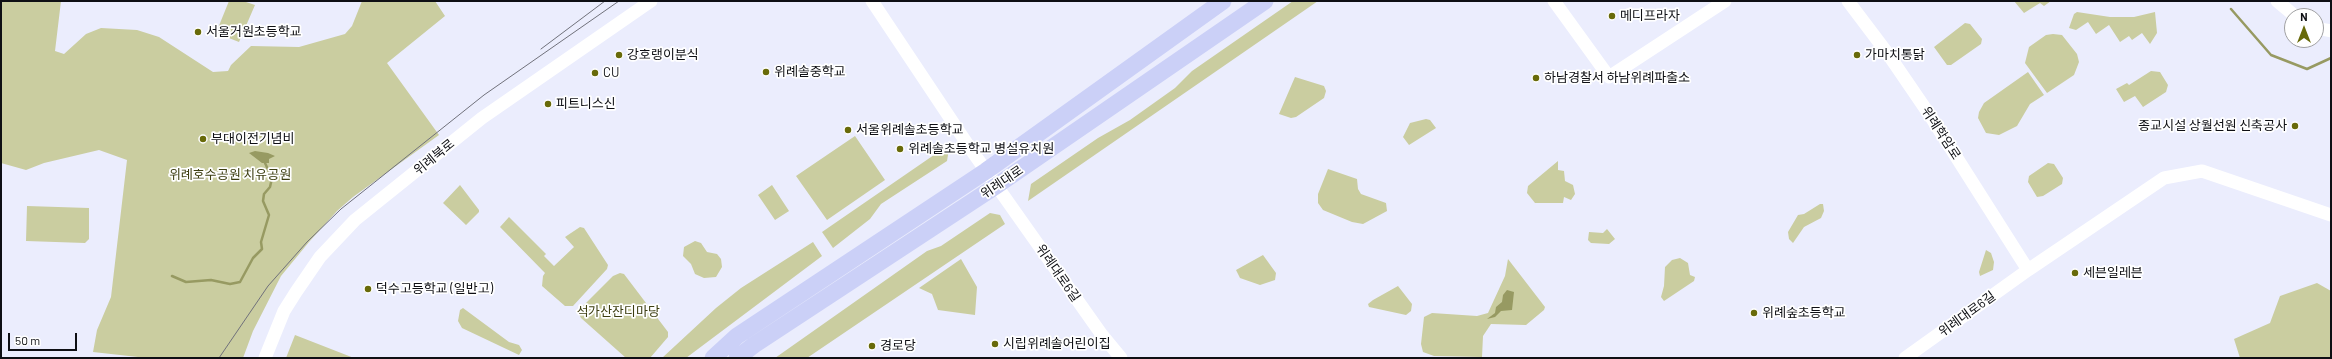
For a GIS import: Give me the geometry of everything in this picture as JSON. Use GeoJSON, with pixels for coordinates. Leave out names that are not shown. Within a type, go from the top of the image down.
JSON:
{"type":"FeatureCollection","features":[{"type":"Feature","properties":{"kind":"main road","name":"위례대로"},"geometry":{"type":"LineString","coordinates":[[713,358],[737,336],[986,171],[1223,1]]}},
{"type":"Feature","properties":{"kind":"main road","name":"위례대로"},"geometry":{"type":"LineString","coordinates":[[737,358],[760,341],[996,186],[1265,1]]}},
{"type":"Feature","properties":{"kind":"street","name":"위례북로"},"geometry":{"type":"LineString","coordinates":[[265,358],[284,311],[300,286],[320,258],[355,220],[482,118],[651,1]]}},
{"type":"Feature","properties":{"kind":"street","name":"위례대로6길"},"geometry":{"type":"LineString","coordinates":[[872,1],[996,186],[1102,335],[1121,358]]}},
{"type":"Feature","properties":{"kind":"street"},"geometry":{"type":"LineString","coordinates":[[1554,1],[1609,77],[1725,1]]}},
{"type":"Feature","properties":{"kind":"street","name":"위례학암로"},"geometry":{"type":"LineString","coordinates":[[1848,1],[1888,54],[1929,114],[2028,270]]}},
{"type":"Feature","properties":{"kind":"street"},"geometry":{"type":"LineString","coordinates":[[2277,1],[2285,8]]}},
{"type":"Feature","properties":{"kind":"street","name":"위례대로6길"},"geometry":{"type":"LineString","coordinates":[[1906,358],[2028,270],[2164,178],[2202,171],[2331,215]]}},
{"type":"Feature","properties":{"kind":"green space","name":"위례호수공원 치유공원"},"geometry":{"type":"Polygon","coordinates":[[[1,1],[61,1],[55,51],[64,54],[86,34],[101,28],[137,30],[159,37],[213,72],[228,71],[231,65],[251,46],[299,47],[345,34],[352,26],[362,1],[435,1],[445,16],[387,63],[439,135],[353,197],[337,211],[309,242],[281,276],[253,331],[243,358],[147,358],[93,352],[97,330],[111,297],[127,160],[99,150],[44,163],[26,170],[1,163],[1,1]]]}},
{"type":"Feature","properties":{"kind":"green space"},"geometry":{"type":"Polygon","coordinates":[[[229,1],[243,1],[255,5],[239,42],[216,33],[229,1]]]}},
{"type":"Feature","properties":{"kind":"green space"},"geometry":{"type":"Polygon","coordinates":[[[1293,1],[1318,1],[1028,201],[1031,184],[1098,138],[1130,120],[1175,88],[1192,71],[1293,1]]]}},
{"type":"Feature","properties":{"kind":"green space"},"geometry":{"type":"Polygon","coordinates":[[[2014,1],[2051,1],[2044,6],[2040,3],[2024,13],[2014,1]]]}},
{"type":"Feature","properties":{"kind":"green space"},"geometry":{"type":"Polygon","coordinates":[[[2077,12],[2110,17],[2134,17],[2155,12],[2157,33],[2150,44],[2142,33],[2132,40],[2129,36],[2120,42],[2109,25],[2096,34],[2088,22],[2076,30],[2069,28],[2074,14],[2077,12]]]}},
{"type":"Feature","properties":{"kind":"green space"},"geometry":{"type":"Polygon","coordinates":[[[1965,23],[1970,24],[1982,39],[1981,44],[1951,65],[1947,65],[1934,47],[1965,23]]]}},
{"type":"Feature","properties":{"kind":"green space"},"geometry":{"type":"Polygon","coordinates":[[[2046,35],[2062,35],[2077,54],[2079,62],[2074,75],[2047,93],[2025,63],[2029,47],[2046,35]]]}},
{"type":"Feature","properties":{"kind":"green space"},"geometry":{"type":"Polygon","coordinates":[[[2151,71],[2160,72],[2168,85],[2166,92],[2143,107],[2135,96],[2124,102],[2116,89],[2127,83],[2129,85],[2151,71]]]}},
{"type":"Feature","properties":{"kind":"green space"},"geometry":{"type":"Polygon","coordinates":[[[2028,72],[2044,95],[2030,104],[2017,126],[1999,135],[1986,133],[1978,118],[1979,112],[1984,103],[2028,72]]]}},
{"type":"Feature","properties":{"kind":"green space"},"geometry":{"type":"Polygon","coordinates":[[[1295,77],[1324,86],[1326,91],[1324,98],[1296,117],[1291,118],[1279,114],[1295,77]]]}},
{"type":"Feature","properties":{"kind":"green space"},"geometry":{"type":"Polygon","coordinates":[[[1426,119],[1430,120],[1436,128],[1409,145],[1403,137],[1410,123],[1426,119]]]}},
{"type":"Feature","properties":{"kind":"green space"},"geometry":{"type":"Polygon","coordinates":[[[855,136],[885,180],[827,220],[796,176],[855,136]]]}},
{"type":"Feature","properties":{"kind":"green space"},"geometry":{"type":"Polygon","coordinates":[[[947,146],[949,149],[947,161],[881,204],[870,219],[833,248],[822,232],[947,146]]]}},
{"type":"Feature","properties":{"kind":"green space"},"geometry":{"type":"Polygon","coordinates":[[[1558,161],[1558,170],[1564,171],[1565,181],[1573,185],[1575,194],[1571,200],[1564,197],[1563,203],[1535,203],[1527,193],[1528,186],[1558,161]]]}},
{"type":"Feature","properties":{"kind":"green space"},"geometry":{"type":"Polygon","coordinates":[[[2048,163],[2054,164],[2063,178],[2062,184],[2043,196],[2037,197],[2028,182],[2029,176],[2048,163]]]}},
{"type":"Feature","properties":{"kind":"green space"},"geometry":{"type":"Polygon","coordinates":[[[1328,169],[1357,179],[1358,189],[1361,194],[1386,203],[1387,211],[1363,224],[1352,222],[1323,210],[1318,203],[1318,194],[1328,169]]]}},
{"type":"Feature","properties":{"kind":"green space"},"geometry":{"type":"Polygon","coordinates":[[[460,185],[479,210],[479,212],[466,225],[443,203],[460,185]]]}},
{"type":"Feature","properties":{"kind":"green space"},"geometry":{"type":"Polygon","coordinates":[[[772,185],[789,211],[775,220],[758,195],[772,185]]]}},
{"type":"Feature","properties":{"kind":"green space"},"geometry":{"type":"Polygon","coordinates":[[[1820,204],[1823,204],[1824,211],[1821,218],[1804,227],[1793,243],[1789,239],[1788,232],[1798,215],[1804,214],[1820,204]]]}},
{"type":"Feature","properties":{"kind":"green space"},"geometry":{"type":"Polygon","coordinates":[[[27,206],[89,208],[89,239],[85,243],[26,241],[27,206]]]}},
{"type":"Feature","properties":{"kind":"green space"},"geometry":{"type":"Polygon","coordinates":[[[990,213],[1000,215],[1005,224],[807,358],[775,358],[927,251],[941,246],[990,213]]]}},
{"type":"Feature","properties":{"kind":"green space"},"geometry":{"type":"Polygon","coordinates":[[[509,217],[546,254],[544,256],[554,266],[574,247],[565,237],[580,227],[584,228],[608,265],[607,269],[573,306],[565,306],[542,286],[543,276],[545,273],[500,227],[509,217]]]}},
{"type":"Feature","properties":{"kind":"green space"},"geometry":{"type":"Polygon","coordinates":[[[1607,229],[1615,239],[1609,244],[1591,243],[1588,240],[1589,232],[1603,233],[1607,229]]]}},
{"type":"Feature","properties":{"kind":"green space"},"geometry":{"type":"Polygon","coordinates":[[[695,241],[701,243],[707,252],[717,254],[721,259],[722,267],[716,277],[704,278],[695,274],[691,264],[683,256],[684,247],[695,241]]]}},
{"type":"Feature","properties":{"kind":"green space"},"geometry":{"type":"Polygon","coordinates":[[[813,242],[822,256],[686,358],[662,358],[716,308],[741,288],[813,242]]]}},
{"type":"Feature","properties":{"kind":"green space"},"geometry":{"type":"Polygon","coordinates":[[[1986,250],[1991,253],[1994,262],[1993,270],[1980,276],[1979,272],[1986,250]]]}},
{"type":"Feature","properties":{"kind":"green space"},"geometry":{"type":"Polygon","coordinates":[[[1263,255],[1276,273],[1275,280],[1260,285],[1240,278],[1236,270],[1263,255]]]}},
{"type":"Feature","properties":{"kind":"green space"},"geometry":{"type":"Polygon","coordinates":[[[1680,258],[1688,263],[1690,275],[1695,277],[1694,281],[1664,301],[1661,297],[1664,286],[1665,267],[1672,260],[1680,258]]]}},
{"type":"Feature","properties":{"kind":"green space"},"geometry":{"type":"Polygon","coordinates":[[[961,259],[977,287],[975,315],[938,310],[932,294],[919,288],[961,259]]]}},
{"type":"Feature","properties":{"kind":"green space"},"geometry":{"type":"Polygon","coordinates":[[[1508,259],[1545,307],[1544,310],[1526,325],[1491,324],[1483,336],[1482,357],[1434,356],[1423,352],[1421,344],[1424,317],[1432,313],[1477,316],[1488,313],[1505,276],[1508,259]]]}},
{"type":"Feature","properties":{"kind":"green space","name":"석가산잔디마당"},"geometry":{"type":"Polygon","coordinates":[[[620,273],[624,274],[668,332],[668,337],[650,358],[626,358],[581,318],[579,314],[582,307],[613,276],[620,273]]]}},
{"type":"Feature","properties":{"kind":"green space"},"geometry":{"type":"Polygon","coordinates":[[[2317,283],[2331,291],[2331,358],[2240,358],[2234,339],[2270,323],[2280,296],[2317,283]]]}},
{"type":"Feature","properties":{"kind":"green space"},"geometry":{"type":"Polygon","coordinates":[[[1398,286],[1412,304],[1411,311],[1406,315],[1369,307],[1368,304],[1373,300],[1398,286]]]}},
{"type":"Feature","properties":{"kind":"green space"},"geometry":{"type":"Polygon","coordinates":[[[463,308],[509,342],[519,345],[522,350],[519,355],[462,328],[458,321],[460,310],[463,308]]]}},
{"type":"Feature","properties":{"kind":"green space"},"geometry":{"type":"Polygon","coordinates":[[[295,335],[354,358],[286,358],[295,335]]]}},
{"type":"Feature","properties":{"kind":"shaded area"},"geometry":{"type":"Polygon","coordinates":[[[255,151],[268,153],[275,156],[269,159],[269,163],[262,163],[249,153],[255,151]]]}},
{"type":"Feature","properties":{"kind":"shaded area"},"geometry":{"type":"Polygon","coordinates":[[[1507,290],[1514,292],[1512,310],[1501,311],[1495,317],[1487,319],[1495,313],[1496,307],[1502,302],[1503,295],[1507,290]]]}},
{"type":"Feature","properties":{"kind":"waterway"},"geometry":{"type":"LineString","coordinates":[[2231,9],[2271,55],[2307,69],[2331,58]]}},
{"type":"Feature","properties":{"kind":"waterway"},"geometry":{"type":"LineString","coordinates":[[172,276],[186,282],[211,280],[230,284],[240,282],[253,258],[262,249],[261,242],[269,215],[263,201],[264,194],[270,187],[272,178],[265,163]]}},
{"type":"Feature","properties":{"kind":"tram line"},"geometry":{"type":"LineString","coordinates":[[541,49],[605,1]]}},
{"type":"Feature","properties":{"kind":"tram line"},"geometry":{"type":"LineString","coordinates":[[219,358],[268,286],[307,242],[341,209],[484,95],[619,1]]}},
{"type":"Feature","properties":{"kind":"place","name":"메디프라자"},"geometry":{"type":"Point","coordinates":[1612,16]}},
{"type":"Feature","properties":{"kind":"place","name":"서울거원초등학교"},"geometry":{"type":"Point","coordinates":[198,32]}},
{"type":"Feature","properties":{"kind":"place","name":"강호랭이분식"},"geometry":{"type":"Point","coordinates":[619,55]}},
{"type":"Feature","properties":{"kind":"place","name":"가마치통닭"},"geometry":{"type":"Point","coordinates":[1857,55]}},
{"type":"Feature","properties":{"kind":"place","name":"위례솔중학교"},"geometry":{"type":"Point","coordinates":[766,72]}},
{"type":"Feature","properties":{"kind":"place","name":"CU"},"geometry":{"type":"Point","coordinates":[595,73]}},
{"type":"Feature","properties":{"kind":"place","name":"하남경찰서 하남위례파출소"},"geometry":{"type":"Point","coordinates":[1536,78]}},
{"type":"Feature","properties":{"kind":"place","name":"피트니스신"},"geometry":{"type":"Point","coordinates":[548,104]}},
{"type":"Feature","properties":{"kind":"place","name":"종교시설 상월선원 신축공사"},"geometry":{"type":"Point","coordinates":[2295,126]}},
{"type":"Feature","properties":{"kind":"place","name":"서울위례솔초등학교"},"geometry":{"type":"Point","coordinates":[848,130]}},
{"type":"Feature","properties":{"kind":"place","name":"부대이전기념비"},"geometry":{"type":"Point","coordinates":[203,139]}},
{"type":"Feature","properties":{"kind":"place","name":"위례솔초등학교 병설유치원"},"geometry":{"type":"Point","coordinates":[900,149]}},
{"type":"Feature","properties":{"kind":"place","name":"세븐일레븐"},"geometry":{"type":"Point","coordinates":[2075,273]}},
{"type":"Feature","properties":{"kind":"place","name":"덕수고등학교 (일반고)"},"geometry":{"type":"Point","coordinates":[368,289]}},
{"type":"Feature","properties":{"kind":"place","name":"위례숲초등학교"},"geometry":{"type":"Point","coordinates":[1754,313]}},
{"type":"Feature","properties":{"kind":"place","name":"시립위례솔어린이집"},"geometry":{"type":"Point","coordinates":[995,344]}},
{"type":"Feature","properties":{"kind":"place","name":"경로당"},"geometry":{"type":"Point","coordinates":[872,346]}}]}
